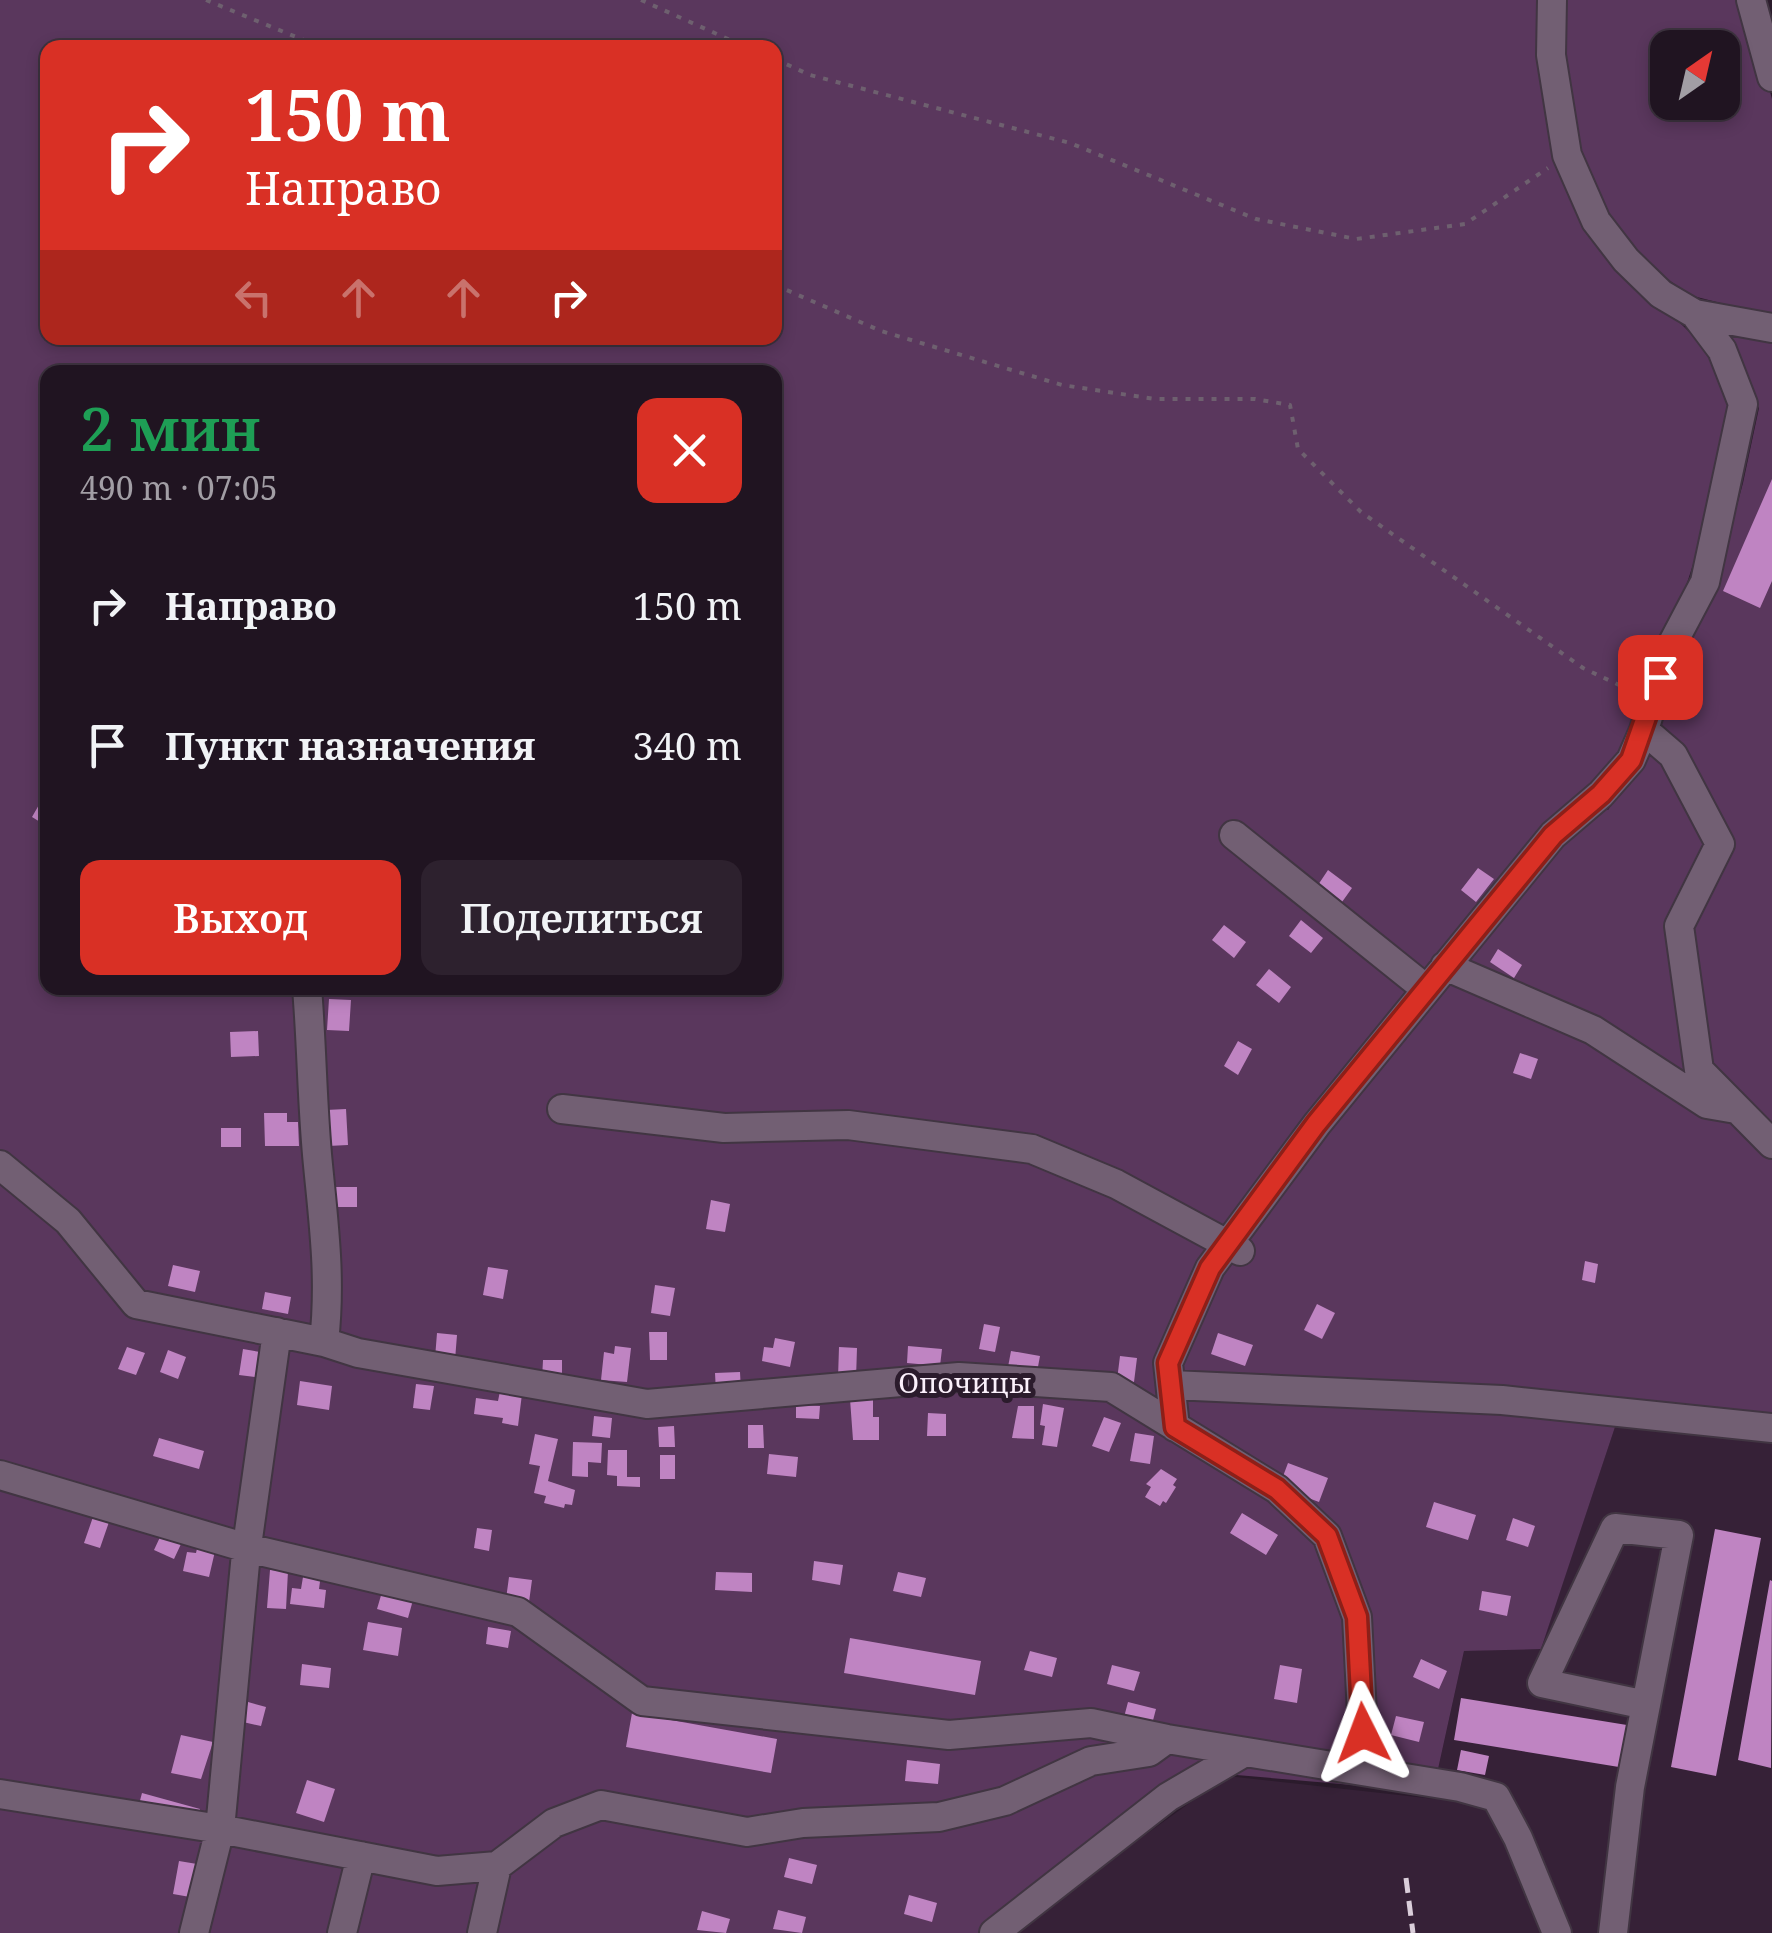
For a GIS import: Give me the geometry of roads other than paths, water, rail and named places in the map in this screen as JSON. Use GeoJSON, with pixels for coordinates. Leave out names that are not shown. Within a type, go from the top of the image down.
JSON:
{"type":"FeatureCollection","features":[{"type":"Feature","properties":{"kind":"street"},"geometry":{"type":"LineString","coordinates":[[1175,1427],[1168,1363],[1210,1268],[1234,1248],[1316,1124],[1553,835],[1601,794],[1631,760],[1668,652],[1704,582],[1743,404],[1722,350],[1694,314],[1662,294],[1626,260],[1596,221],[1567,156],[1551,55],[1552,0]]}},
{"type":"Feature","properties":{"kind":"street"},"geometry":{"type":"LineString","coordinates":[[1751,0],[1772,76]]}},
{"type":"Feature","properties":{"kind":"street"},"geometry":{"type":"LineString","coordinates":[[1694,314],[1772,328]]}},
{"type":"Feature","properties":{"kind":"street"},"geometry":{"type":"LineString","coordinates":[[1644,730],[1674,755],[1720,844],[1679,926],[1699,1070],[1772,1144]]}},
{"type":"Feature","properties":{"kind":"street"},"geometry":{"type":"LineString","coordinates":[[1234,834],[1426,990]]}},
{"type":"Feature","properties":{"kind":"street"},"geometry":{"type":"LineString","coordinates":[[1445,966],[1594,1030],[1707,1104],[1738,1109]]}},
{"type":"Feature","properties":{"kind":"street"},"geometry":{"type":"LineString","coordinates":[[307,995],[318,1164],[328,1248],[329,1300],[324,1342]]}},
{"type":"Feature","properties":{"kind":"street"},"geometry":{"type":"LineString","coordinates":[[562,1109],[724,1128],[848,1125],[1032,1149],[1116,1184],[1234,1248]]}},
{"type":"Feature","properties":{"kind":"street","name":"Опочицы"},"geometry":{"type":"LineString","coordinates":[[0,1165],[68,1221],[136,1304],[324,1342],[358,1353],[647,1404],[959,1377],[1111,1387],[1277,1489],[1327,1536],[1357,1617],[1363,1733],[1352,1768]]}},
{"type":"Feature","properties":{"kind":"street"},"geometry":{"type":"LineString","coordinates":[[194,1933],[220,1828],[247,1548],[278,1332]]}},
{"type":"Feature","properties":{"kind":"street"},"geometry":{"type":"LineString","coordinates":[[1172,1385],[1502,1400],[1772,1428]]}},
{"type":"Feature","properties":{"kind":"street"},"geometry":{"type":"LineString","coordinates":[[0,1475],[247,1548],[518,1612],[642,1701],[949,1736],[1091,1722],[1496,1797],[1518,1838],[1557,1933]]}},
{"type":"Feature","properties":{"kind":"street"},"geometry":{"type":"LineString","coordinates":[[1613,1933],[1630,1787],[1646,1705],[1679,1535],[1616,1528],[1542,1683],[1646,1705]]}},
{"type":"Feature","properties":{"kind":"street"},"geometry":{"type":"LineString","coordinates":[[0,1794],[220,1828],[437,1871],[497,1866],[554,1824],[601,1805],[748,1832],[803,1822],[939,1817],[1005,1801],[1091,1761],[1149,1752],[1167,1739]]}},
{"type":"Feature","properties":{"kind":"street"},"geometry":{"type":"LineString","coordinates":[[994,1933],[1168,1797],[1246,1752]]}},
{"type":"Feature","properties":{"kind":"street"},"geometry":{"type":"LineString","coordinates":[[342,1933],[361,1856]]}},
{"type":"Feature","properties":{"kind":"street"},"geometry":{"type":"LineString","coordinates":[[482,1933],[497,1866]]}},
{"type":"Feature","properties":{"kind":"railway"},"geometry":{"type":"LineString","coordinates":[[1406,1878],[1413,1933]]}}]}
